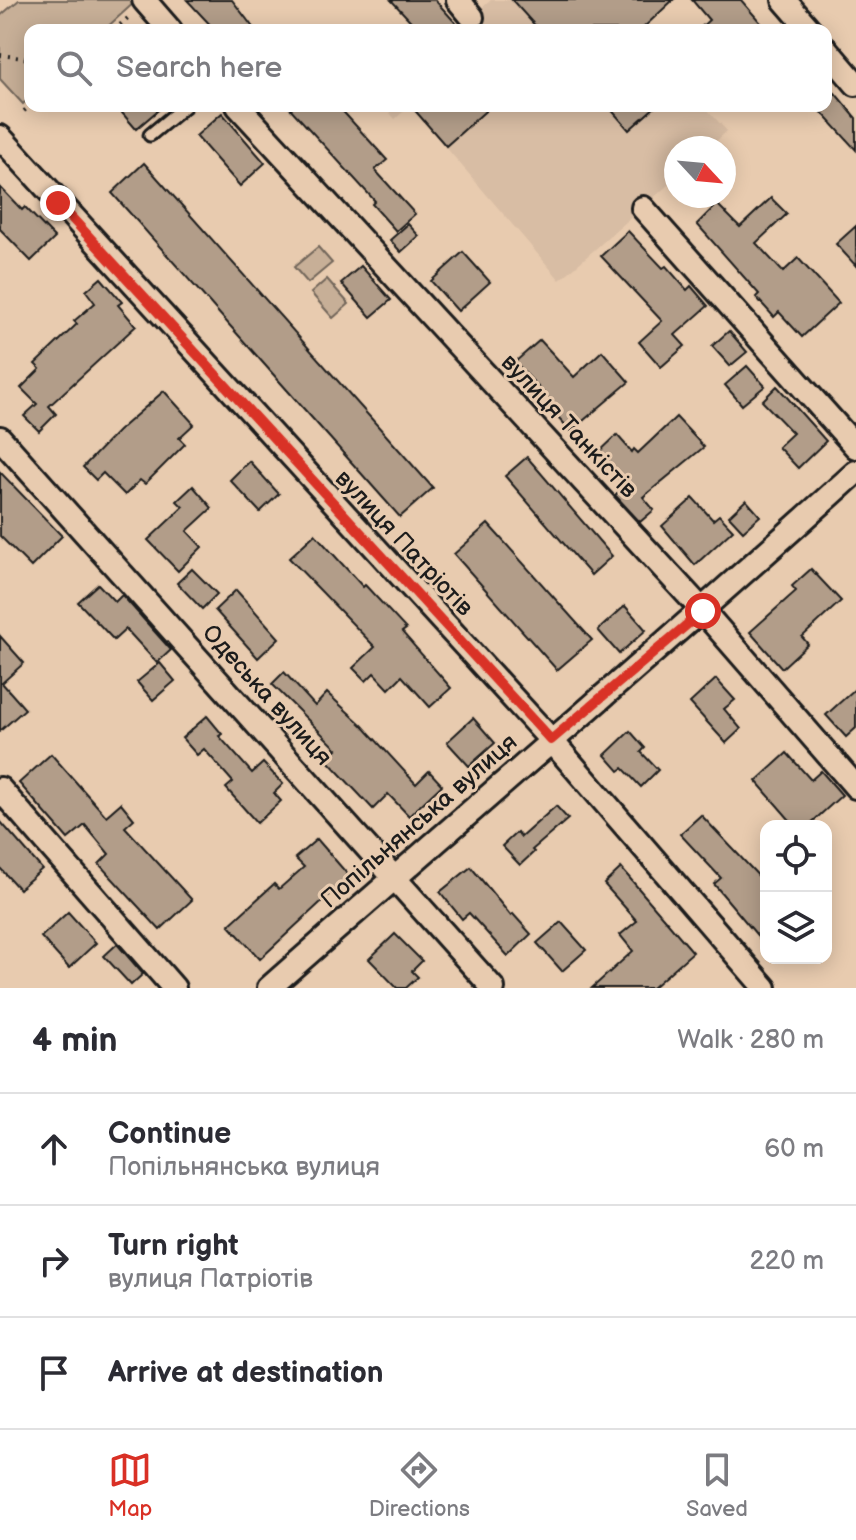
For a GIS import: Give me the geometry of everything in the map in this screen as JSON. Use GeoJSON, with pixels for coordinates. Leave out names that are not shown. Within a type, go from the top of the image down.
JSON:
{"type":"FeatureCollection","features":[{"type":"Feature","properties":{"kind":"street"},"geometry":{"type":"LineString","coordinates":[[784,0],[805,24]]}},
{"type":"Feature","properties":{"kind":"street"},"geometry":{"type":"LineString","coordinates":[[141,4],[163,24]]}},
{"type":"Feature","properties":{"kind":"street"},"geometry":{"type":"LineString","coordinates":[[832,56],[856,84]]}},
{"type":"Feature","properties":{"kind":"street","name":"вулиця Танкістів"},"geometry":{"type":"LineString","coordinates":[[244,112],[703,611],[856,787]]}},
{"type":"Feature","properties":{"kind":"street","name":"вулиця Патріотів"},"geometry":{"type":"LineString","coordinates":[[0,137],[551,740],[765,988]]}},
{"type":"Feature","properties":{"kind":"street"},"geometry":{"type":"LineString","coordinates":[[643,208],[856,447]]}},
{"type":"Feature","properties":{"kind":"street","name":"Одеська вулиця"},"geometry":{"type":"LineString","coordinates":[[0,438],[493,988]]}},
{"type":"Feature","properties":{"kind":"street","name":"Попільнянська вулиця"},"geometry":{"type":"LineString","coordinates":[[269,988],[703,611],[856,472]]}},
{"type":"Feature","properties":{"kind":"street"},"geometry":{"type":"LineString","coordinates":[[0,789],[174,988]]}},
{"type":"Feature","properties":{"kind":"lane"},"geometry":{"type":"LineString","coordinates":[[150,135],[178,112]]}},
{"type":"Feature","properties":{"kind":"path"},"geometry":{"type":"LineString","coordinates":[[120,24],[141,4]]}},
{"type":"Feature","properties":{"kind":"path"},"geometry":{"type":"LineString","coordinates":[[0,55],[24,58]]}},
{"type":"Feature","properties":{"kind":"shaded area"},"geometry":{"type":"Polygon","coordinates":[[[19,0],[136,1],[111,24],[24,24],[23,104],[0,79],[0,16],[19,0]]]}},
{"type":"Feature","properties":{"kind":"shaded area"},"geometry":{"type":"Polygon","coordinates":[[[491,0],[609,0],[631,24],[464,24],[491,0]]]}},
{"type":"Feature","properties":{"kind":"shaded area"},"geometry":{"type":"Polygon","coordinates":[[[389,112],[403,112],[395,119],[389,112]]]}},
{"type":"Feature","properties":{"kind":"shaded area"},"geometry":{"type":"Polygon","coordinates":[[[415,112],[710,112],[727,131],[722,136],[664,136],[664,189],[560,280],[415,112]]]}},
{"type":"Feature","properties":{"kind":"shaded area"},"geometry":{"type":"Polygon","coordinates":[[[318,247],[332,263],[308,283],[294,267],[318,247]]]}},
{"type":"Feature","properties":{"kind":"shaded area"},"geometry":{"type":"Polygon","coordinates":[[[327,279],[349,304],[333,318],[311,293],[327,279]]]}},
{"type":"Feature","properties":{"kind":"building"},"geometry":{"type":"Polygon","coordinates":[[[187,0],[232,0],[250,24],[209,24],[187,0]]]}},
{"type":"Feature","properties":{"kind":"building"},"geometry":{"type":"Polygon","coordinates":[[[391,0],[435,0],[457,24],[413,24],[391,0]]]}},
{"type":"Feature","properties":{"kind":"building"},"geometry":{"type":"Polygon","coordinates":[[[512,0],[673,0],[647,24],[534,24],[512,0]]]}},
{"type":"Feature","properties":{"kind":"building"},"geometry":{"type":"Polygon","coordinates":[[[692,0],[741,0],[762,24],[705,24],[709,20],[692,0]]]}},
{"type":"Feature","properties":{"kind":"building"},"geometry":{"type":"Polygon","coordinates":[[[835,93],[856,118],[856,150],[822,112],[832,112],[832,96],[835,93]]]}},
{"type":"Feature","properties":{"kind":"building"},"geometry":{"type":"Polygon","coordinates":[[[121,112],[156,112],[136,129],[121,112]]]}},
{"type":"Feature","properties":{"kind":"building"},"geometry":{"type":"Polygon","coordinates":[[[293,112],[343,112],[387,160],[375,170],[415,214],[396,231],[372,204],[375,201],[293,112]]]}},
{"type":"Feature","properties":{"kind":"building"},"geometry":{"type":"Polygon","coordinates":[[[416,112],[484,112],[446,146],[416,112]]]}},
{"type":"Feature","properties":{"kind":"building"},"geometry":{"type":"Polygon","coordinates":[[[613,112],[649,112],[629,130],[613,112]]]}},
{"type":"Feature","properties":{"kind":"building"},"geometry":{"type":"Polygon","coordinates":[[[222,113],[265,163],[240,186],[196,136],[222,113]]]}},
{"type":"Feature","properties":{"kind":"building"},"geometry":{"type":"Polygon","coordinates":[[[144,163],[433,488],[400,517],[112,193],[144,163]]]}},
{"type":"Feature","properties":{"kind":"building"},"geometry":{"type":"Polygon","coordinates":[[[0,187],[55,238],[31,261],[0,229],[0,187]]]}},
{"type":"Feature","properties":{"kind":"building"},"geometry":{"type":"Polygon","coordinates":[[[771,198],[787,214],[756,243],[783,272],[798,258],[839,303],[802,337],[779,312],[774,317],[756,297],[759,294],[697,224],[713,208],[721,208],[740,227],[771,198]]]}},
{"type":"Feature","properties":{"kind":"building"},"geometry":{"type":"Polygon","coordinates":[[[408,224],[419,236],[401,252],[390,240],[408,224]]]}},
{"type":"Feature","properties":{"kind":"building"},"geometry":{"type":"Polygon","coordinates":[[[856,226],[856,266],[836,244],[856,226]]]}},
{"type":"Feature","properties":{"kind":"building"},"geometry":{"type":"Polygon","coordinates":[[[628,231],[663,268],[666,266],[687,290],[691,286],[708,306],[675,335],[685,346],[661,367],[639,342],[662,321],[601,256],[628,231]]]}},
{"type":"Feature","properties":{"kind":"building"},"geometry":{"type":"Polygon","coordinates":[[[463,252],[490,282],[458,311],[431,281],[463,252]]]}},
{"type":"Feature","properties":{"kind":"building"},"geometry":{"type":"Polygon","coordinates":[[[361,266],[391,300],[371,317],[341,283],[361,266]]]}},
{"type":"Feature","properties":{"kind":"building"},"geometry":{"type":"Polygon","coordinates":[[[101,278],[122,302],[118,305],[136,326],[49,406],[56,414],[39,431],[24,416],[37,404],[21,388],[40,369],[35,364],[95,303],[86,291],[101,278]]]}},
{"type":"Feature","properties":{"kind":"building"},"geometry":{"type":"Polygon","coordinates":[[[729,331],[747,352],[730,366],[712,346],[729,331]]]}},
{"type":"Feature","properties":{"kind":"building"},"geometry":{"type":"Polygon","coordinates":[[[540,340],[574,377],[602,351],[629,382],[571,431],[545,403],[549,399],[515,362],[540,340]]]}},
{"type":"Feature","properties":{"kind":"building"},"geometry":{"type":"Polygon","coordinates":[[[747,366],[765,386],[742,405],[725,385],[747,366]]]}},
{"type":"Feature","properties":{"kind":"building"},"geometry":{"type":"Polygon","coordinates":[[[777,386],[826,441],[798,468],[778,447],[793,433],[762,401],[777,386]]]}},
{"type":"Feature","properties":{"kind":"building"},"geometry":{"type":"Polygon","coordinates":[[[164,391],[194,424],[179,438],[185,444],[145,484],[140,480],[125,495],[103,473],[96,480],[83,467],[164,391]]]}},
{"type":"Feature","properties":{"kind":"building"},"geometry":{"type":"Polygon","coordinates":[[[676,417],[704,447],[643,497],[654,510],[640,522],[615,495],[625,486],[597,454],[617,435],[632,452],[634,449],[638,453],[676,417]]]}},
{"type":"Feature","properties":{"kind":"building"},"geometry":{"type":"Polygon","coordinates":[[[527,457],[612,556],[591,575],[505,476],[527,457]]]}},
{"type":"Feature","properties":{"kind":"building"},"geometry":{"type":"Polygon","coordinates":[[[249,461],[279,494],[260,512],[230,480],[249,461]]]}},
{"type":"Feature","properties":{"kind":"building"},"geometry":{"type":"Polygon","coordinates":[[[0,472],[62,536],[31,567],[0,536],[0,472]]]}},
{"type":"Feature","properties":{"kind":"building"},"geometry":{"type":"Polygon","coordinates":[[[193,486],[212,508],[187,531],[202,547],[178,571],[148,540],[183,507],[177,501],[193,486]]]}},
{"type":"Feature","properties":{"kind":"building"},"geometry":{"type":"Polygon","coordinates":[[[693,498],[713,520],[719,515],[733,530],[695,565],[662,526],[693,498]]]}},
{"type":"Feature","properties":{"kind":"building"},"geometry":{"type":"Polygon","coordinates":[[[746,500],[760,516],[743,531],[729,516],[746,500]]]}},
{"type":"Feature","properties":{"kind":"building"},"geometry":{"type":"Polygon","coordinates":[[[488,524],[592,640],[557,670],[454,554],[488,524]]]}},
{"type":"Feature","properties":{"kind":"building"},"geometry":{"type":"Polygon","coordinates":[[[315,534],[406,629],[402,632],[451,688],[430,707],[402,676],[389,689],[374,673],[366,681],[353,668],[375,647],[289,558],[315,534]]]}},
{"type":"Feature","properties":{"kind":"building"},"geometry":{"type":"Polygon","coordinates":[[[192,569],[217,594],[202,609],[177,583],[192,569]]]}},
{"type":"Feature","properties":{"kind":"building"},"geometry":{"type":"Polygon","coordinates":[[[811,569],[841,601],[802,637],[808,644],[782,668],[750,632],[796,591],[792,586],[811,569]]]}},
{"type":"Feature","properties":{"kind":"building"},"geometry":{"type":"Polygon","coordinates":[[[98,584],[115,602],[122,595],[171,650],[157,663],[126,629],[114,640],[78,602],[98,584]]]}},
{"type":"Feature","properties":{"kind":"building"},"geometry":{"type":"Polygon","coordinates":[[[236,590],[279,638],[258,658],[215,610],[236,590]]]}},
{"type":"Feature","properties":{"kind":"building"},"geometry":{"type":"Polygon","coordinates":[[[625,606],[646,630],[619,654],[598,630],[625,606]]]}},
{"type":"Feature","properties":{"kind":"building"},"geometry":{"type":"Polygon","coordinates":[[[0,636],[24,663],[2,683],[25,709],[0,731],[0,636]]]}},
{"type":"Feature","properties":{"kind":"building"},"geometry":{"type":"Polygon","coordinates":[[[160,663],[175,681],[153,700],[137,682],[160,663]]]}},
{"type":"Feature","properties":{"kind":"building"},"geometry":{"type":"Polygon","coordinates":[[[284,672],[315,706],[327,693],[362,725],[416,784],[429,771],[442,785],[409,816],[388,794],[373,809],[326,759],[337,749],[272,684],[284,672]]]}},
{"type":"Feature","properties":{"kind":"building"},"geometry":{"type":"Polygon","coordinates":[[[716,679],[735,700],[724,709],[741,729],[726,743],[690,703],[716,679]]]}},
{"type":"Feature","properties":{"kind":"building"},"geometry":{"type":"Polygon","coordinates":[[[856,688],[856,728],[846,737],[826,715],[856,688]]]}},
{"type":"Feature","properties":{"kind":"building"},"geometry":{"type":"Polygon","coordinates":[[[207,716],[222,734],[219,736],[252,773],[263,763],[283,784],[274,793],[281,801],[257,823],[226,788],[233,782],[204,749],[197,755],[182,738],[207,716]]]}},
{"type":"Feature","properties":{"kind":"building"},"geometry":{"type":"Polygon","coordinates":[[[473,718],[495,743],[469,766],[447,742],[473,718]]]}},
{"type":"Feature","properties":{"kind":"building"},"geometry":{"type":"Polygon","coordinates":[[[630,731],[645,748],[641,752],[658,770],[641,787],[623,768],[619,771],[605,755],[630,731]]]}},
{"type":"Feature","properties":{"kind":"building"},"geometry":{"type":"Polygon","coordinates":[[[787,753],[811,780],[821,771],[842,795],[815,820],[790,820],[756,781],[787,753]]]}},
{"type":"Feature","properties":{"kind":"building"},"geometry":{"type":"Polygon","coordinates":[[[51,754],[106,816],[121,803],[134,819],[125,827],[192,900],[160,930],[99,864],[109,854],[85,825],[68,839],[19,783],[51,754]]]}},
{"type":"Feature","properties":{"kind":"building"},"geometry":{"type":"Polygon","coordinates":[[[556,806],[568,819],[532,850],[534,852],[520,865],[502,846],[517,832],[521,837],[556,806]]]}},
{"type":"Feature","properties":{"kind":"building"},"geometry":{"type":"Polygon","coordinates":[[[701,815],[760,878],[760,939],[714,884],[721,878],[680,834],[701,815]]]}},
{"type":"Feature","properties":{"kind":"building"},"geometry":{"type":"Polygon","coordinates":[[[0,821],[42,869],[19,889],[0,868],[0,821]]]}},
{"type":"Feature","properties":{"kind":"building"},"geometry":{"type":"Polygon","coordinates":[[[317,839],[349,876],[260,959],[229,925],[274,884],[279,889],[304,867],[295,858],[317,839]]]}},
{"type":"Feature","properties":{"kind":"building"},"geometry":{"type":"Polygon","coordinates":[[[471,867],[511,916],[513,914],[531,934],[508,956],[469,913],[462,919],[440,892],[471,867]]]}},
{"type":"Feature","properties":{"kind":"building"},"geometry":{"type":"Polygon","coordinates":[[[621,868],[693,952],[652,988],[592,988],[633,951],[620,935],[637,921],[604,884],[621,868]]]}},
{"type":"Feature","properties":{"kind":"building"},"geometry":{"type":"Polygon","coordinates":[[[68,912],[96,943],[69,968],[41,937],[68,912]]]}},
{"type":"Feature","properties":{"kind":"building"},"geometry":{"type":"Polygon","coordinates":[[[561,922],[586,950],[562,971],[537,943],[561,922]]]}},
{"type":"Feature","properties":{"kind":"building"},"geometry":{"type":"Polygon","coordinates":[[[395,934],[422,961],[412,971],[418,977],[406,988],[397,988],[369,959],[395,934]]]}},
{"type":"Feature","properties":{"kind":"building"},"geometry":{"type":"Polygon","coordinates":[[[117,944],[143,974],[131,985],[104,956],[117,944]]]}},
{"type":"Feature","properties":{"kind":"route"},"geometry":{"type":"LineString","coordinates":[[58,203],[551,740],[703,611]]}}]}
